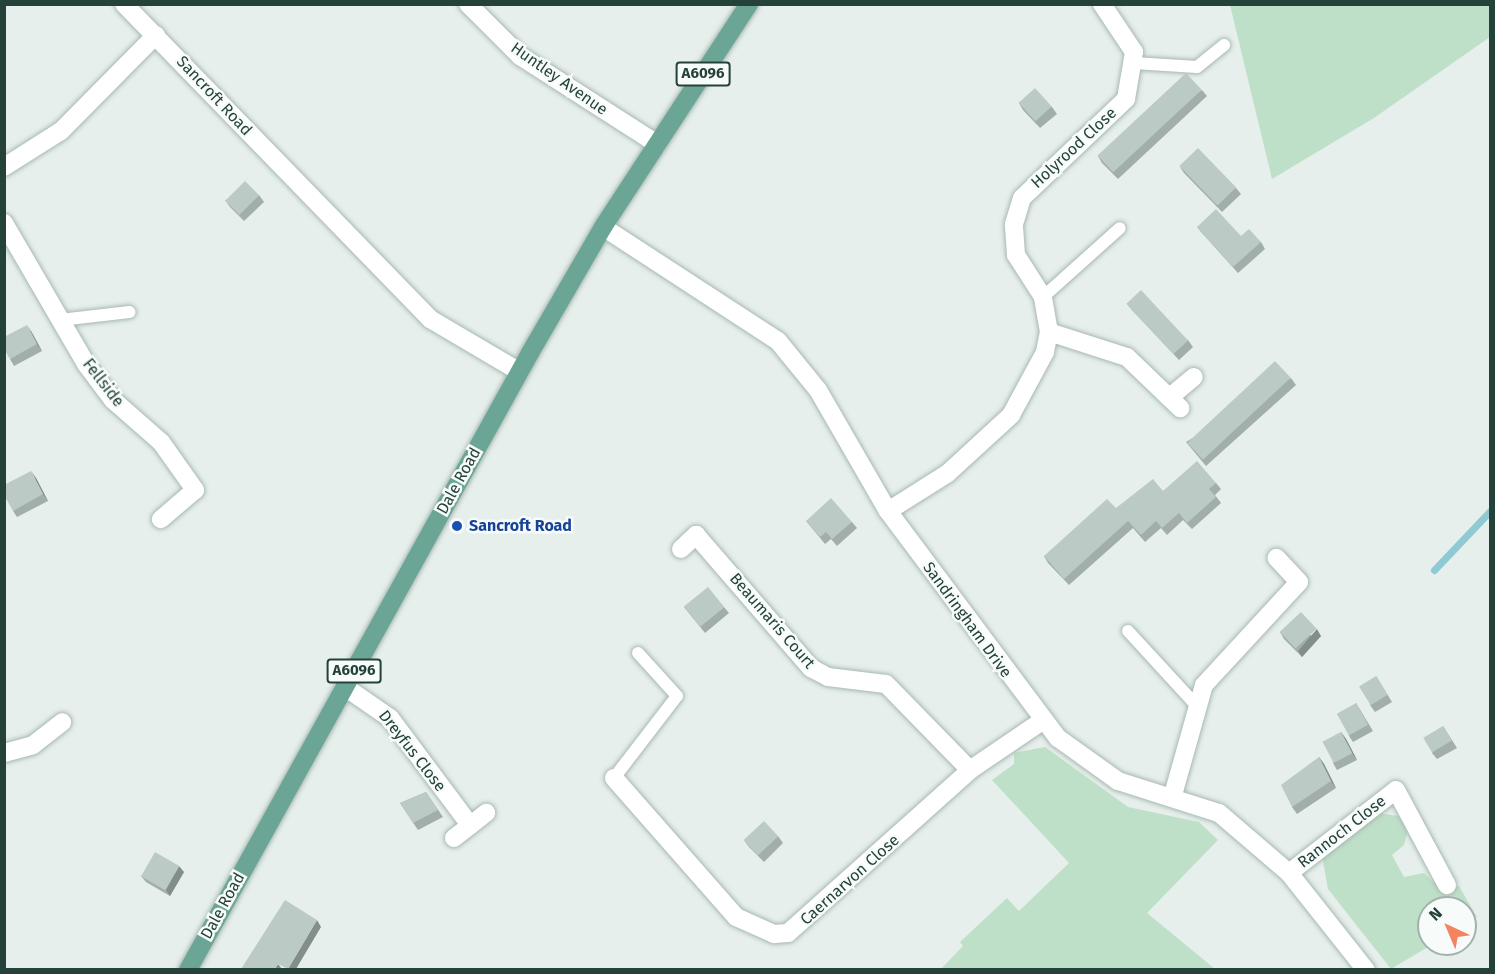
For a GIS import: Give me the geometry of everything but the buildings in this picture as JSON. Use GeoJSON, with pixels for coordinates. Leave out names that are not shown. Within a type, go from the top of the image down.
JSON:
{"type":"FeatureCollection","features":[{"type":"Feature","properties":{"kind":"main road","name":"Dale Road"},"geometry":{"type":"LineString","coordinates":[[188,969],[603,227],[749,4]]}},
{"type":"Feature","properties":{"kind":"street","name":"Sancroft Road"},"geometry":{"type":"LineString","coordinates":[[124,4],[430,320],[520,372]]}},
{"type":"Feature","properties":{"kind":"street","name":"Huntley Avenue"},"geometry":{"type":"LineString","coordinates":[[468,4],[520,56],[657,144]]}},
{"type":"Feature","properties":{"kind":"street","name":"Holyrood Close"},"geometry":{"type":"LineString","coordinates":[[888,511],[948,473],[1011,415],[1045,352],[1048,332],[1043,297],[1016,255],[1014,225],[1022,198],[1126,99],[1134,63],[1128,37],[1102,4]]}},
{"type":"Feature","properties":{"kind":"street"},"geometry":{"type":"LineString","coordinates":[[4,167],[61,131],[156,35]]}},
{"type":"Feature","properties":{"kind":"street","name":"Fellside"},"geometry":{"type":"LineString","coordinates":[[4,223],[60,320],[113,400],[161,442],[195,490],[161,519]]}},
{"type":"Feature","properties":{"kind":"street","name":"Sandringham Drive"},"geometry":{"type":"LineString","coordinates":[[603,227],[777,341],[818,390],[888,511],[1042,721],[1105,774],[1173,795],[1219,813],[1289,873],[1366,969]]}},
{"type":"Feature","properties":{"kind":"street"},"geometry":{"type":"LineString","coordinates":[[1048,332],[1127,357],[1175,403],[1194,376]]}},
{"type":"Feature","properties":{"kind":"street","name":"Beaumaris Court"},"geometry":{"type":"LineString","coordinates":[[681,549],[696,535],[817,673],[886,684],[970,770]]}},
{"type":"Feature","properties":{"kind":"street"},"geometry":{"type":"LineString","coordinates":[[1173,795],[1197,706],[1219,663],[1299,582],[1277,558]]}},
{"type":"Feature","properties":{"kind":"street","name":"Dreyfus Close"},"geometry":{"type":"LineString","coordinates":[[345,687],[390,718],[470,825]]}},
{"type":"Feature","properties":{"kind":"street","name":"Caernarvon Close"},"geometry":{"type":"LineString","coordinates":[[614,778],[736,917],[774,933],[803,925],[970,770],[1042,721]]}},
{"type":"Feature","properties":{"kind":"street"},"geometry":{"type":"LineString","coordinates":[[4,753],[33,745],[62,722]]}},
{"type":"Feature","properties":{"kind":"street","name":"Rannoch Close"},"geometry":{"type":"LineString","coordinates":[[1289,873],[1396,790],[1447,885]]}},
{"type":"Feature","properties":{"kind":"street"},"geometry":{"type":"LineString","coordinates":[[454,838],[486,813]]}},
{"type":"Feature","properties":{"kind":"lane"},"geometry":{"type":"LineString","coordinates":[[1134,63],[1197,67],[1224,45]]}},
{"type":"Feature","properties":{"kind":"lane"},"geometry":{"type":"LineString","coordinates":[[1043,297],[1120,228]]}},
{"type":"Feature","properties":{"kind":"lane"},"geometry":{"type":"LineString","coordinates":[[60,320],[130,312]]}},
{"type":"Feature","properties":{"kind":"lane"},"geometry":{"type":"LineString","coordinates":[[1128,631],[1197,706]]}},
{"type":"Feature","properties":{"kind":"lane"},"geometry":{"type":"LineString","coordinates":[[614,778],[677,696],[638,653]]}},
{"type":"Feature","properties":{"kind":"green space"},"geometry":{"type":"Polygon","coordinates":[[[1230,5],[1490,5],[1490,37],[1374,118],[1272,179],[1230,5]]]}},
{"type":"Feature","properties":{"kind":"green space"},"geometry":{"type":"Polygon","coordinates":[[[1045,747],[1128,807],[1199,822],[1218,840],[1147,913],[1215,969],[941,969],[963,946],[960,942],[1007,898],[1019,911],[1069,863],[992,780],[1014,764],[1014,753],[1045,747]]]}},
{"type":"Feature","properties":{"kind":"green space"},"geometry":{"type":"Polygon","coordinates":[[[1378,813],[1398,816],[1408,830],[1404,845],[1392,855],[1404,877],[1424,873],[1444,892],[1459,886],[1465,896],[1417,896],[1417,954],[1391,969],[1328,889],[1322,856],[1378,813]]]}},
{"type":"Feature","properties":{"kind":"waterway"},"geometry":{"type":"LineString","coordinates":[[1434,570],[1490,511]]}},
{"type":"Feature","properties":{"kind":"place","name":"Sancroft Road"},"geometry":{"type":"Point","coordinates":[457,526]}}]}
